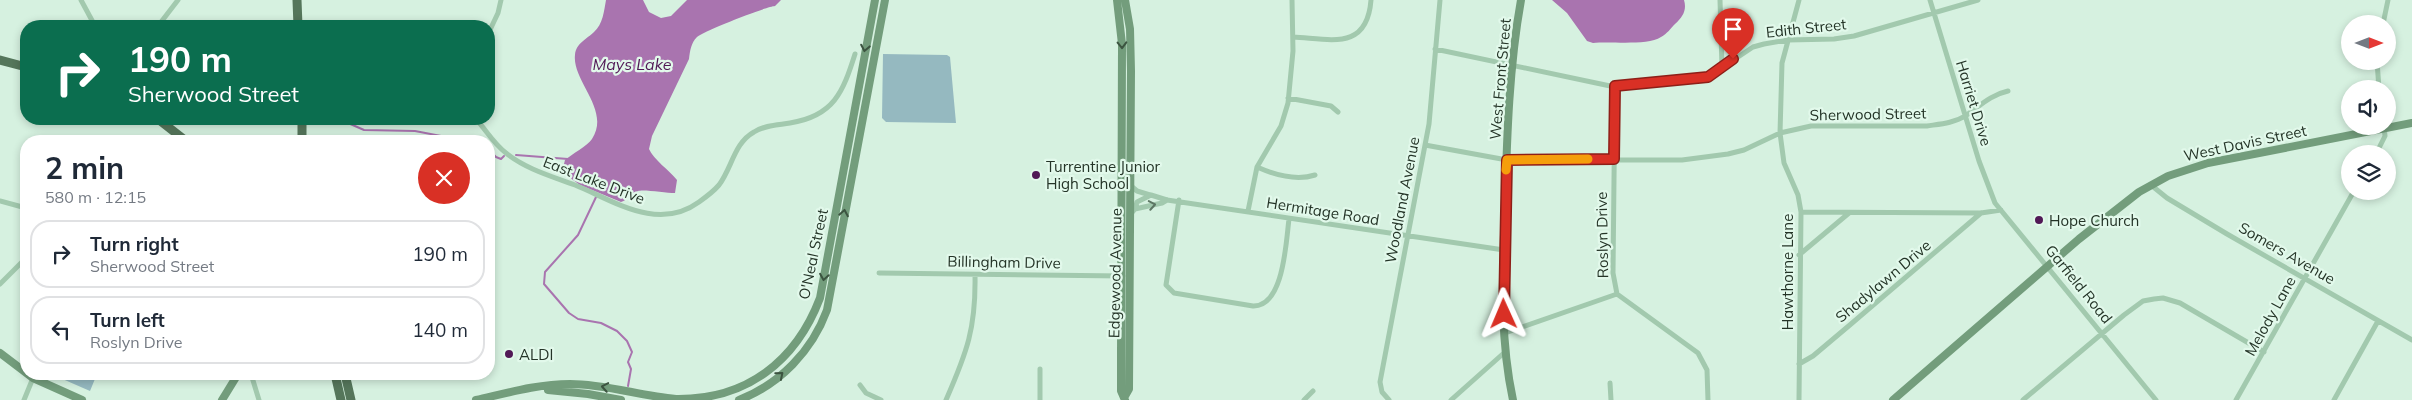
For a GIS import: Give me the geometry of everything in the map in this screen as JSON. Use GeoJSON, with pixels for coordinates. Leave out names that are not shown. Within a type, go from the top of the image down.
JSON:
{"type":"FeatureCollection","features":[{"type":"Feature","properties":{"kind":"main road"},"geometry":{"type":"LineString","coordinates":[[297,0],[298,20]]}},
{"type":"Feature","properties":{"kind":"main road"},"geometry":{"type":"LineString","coordinates":[[0,60],[20,65]]}},
{"type":"Feature","properties":{"kind":"main road"},"geometry":{"type":"LineString","coordinates":[[166,125],[178,135]]}},
{"type":"Feature","properties":{"kind":"main road"},"geometry":{"type":"LineString","coordinates":[[336,380],[341,400]]}},
{"type":"Feature","properties":{"kind":"main road"},"geometry":{"type":"LineString","coordinates":[[346,380],[351,400]]}},
{"type":"Feature","properties":{"kind":"street"},"geometry":{"type":"LineString","coordinates":[[81,0],[92,20]]}},
{"type":"Feature","properties":{"kind":"street"},"geometry":{"type":"LineString","coordinates":[[495,20],[501,0]]}},
{"type":"Feature","properties":{"kind":"street","name":"O'Neal Street"},"geometry":{"type":"LineString","coordinates":[[476,400],[528,388],[583,384],[676,399],[704,399],[743,388],[770,372],[782,361],[806,331],[820,298],[875,0]]}},
{"type":"Feature","properties":{"kind":"street","name":"O'Neal Street"},"geometry":{"type":"LineString","coordinates":[[739,400],[766,387],[782,374],[806,348],[822,321],[830,296],[885,0]]}},
{"type":"Feature","properties":{"kind":"street","name":"Edgewood Avenue"},"geometry":{"type":"LineString","coordinates":[[1117,0],[1123,10],[1130,38],[1130,184],[1126,216]]}},
{"type":"Feature","properties":{"kind":"street","name":"Edgewood Avenue"},"geometry":{"type":"LineString","coordinates":[[1125,0],[1123,10],[1123,81],[1126,216],[1121,390],[1125,398]]}},
{"type":"Feature","properties":{"kind":"street"},"geometry":{"type":"LineString","coordinates":[[1248,211],[1257,167],[1281,126],[1288,98],[1293,37],[1292,0]]}},
{"type":"Feature","properties":{"kind":"street"},"geometry":{"type":"LineString","coordinates":[[1293,37],[1341,39],[1353,37],[1364,25],[1370,10],[1371,0]]}},
{"type":"Feature","properties":{"kind":"street","name":"Woodland Avenue"},"geometry":{"type":"LineString","coordinates":[[1389,400],[1382,392],[1380,382],[1430,118],[1440,0]]}},
{"type":"Feature","properties":{"kind":"street","name":"West Front Street"},"geometry":{"type":"LineString","coordinates":[[1513,400],[1505,352],[1504,250],[1512,64],[1521,0]]}},
{"type":"Feature","properties":{"kind":"street"},"geometry":{"type":"LineString","coordinates":[[1720,0],[1722,67]]}},
{"type":"Feature","properties":{"kind":"street","name":"Hawthorne Lane"},"geometry":{"type":"LineString","coordinates":[[1799,0],[1784,48],[1781,73],[1780,133],[1784,163],[1798,194],[1801,212],[1799,255],[1799,400]]}},
{"type":"Feature","properties":{"kind":"street","name":"Harriet Drive"},"geometry":{"type":"LineString","coordinates":[[1930,0],[1964,116],[1988,189],[1994,203],[2001,210]]}},
{"type":"Feature","properties":{"kind":"street","name":"Edith Street"},"geometry":{"type":"LineString","coordinates":[[1435,49],[1615,86],[1708,77],[1753,47],[1788,40],[1840,38],[1978,0]]}},
{"type":"Feature","properties":{"kind":"street"},"geometry":{"type":"LineString","coordinates":[[2385,15],[2388,0]]}},
{"type":"Feature","properties":{"kind":"street"},"geometry":{"type":"LineString","coordinates":[[162,20],[175,1]]}},
{"type":"Feature","properties":{"kind":"street","name":"East Lake Drive"},"geometry":{"type":"LineString","coordinates":[[495,141],[512,158],[532,169],[628,209],[653,215],[669,215],[683,212],[697,204],[720,184],[739,145],[753,132],[769,126],[803,121],[818,116],[825,111],[842,90],[855,54]]}},
{"type":"Feature","properties":{"kind":"street","name":"Roslyn Drive"},"geometry":{"type":"LineString","coordinates":[[1615,86],[1613,273],[1617,294],[1698,353],[1707,370],[1708,400]]}},
{"type":"Feature","properties":{"kind":"street","name":"Sherwood Street"},"geometry":{"type":"LineString","coordinates":[[1425,145],[1507,160],[1715,157],[1744,150],[1780,133],[1798,128],[1823,125],[1927,126],[1945,123],[1964,116],[1995,94],[2008,91]]}},
{"type":"Feature","properties":{"kind":"street"},"geometry":{"type":"LineString","coordinates":[[1288,98],[1331,106],[1338,112]]}},
{"type":"Feature","properties":{"kind":"street","name":"West Davis Street"},"geometry":{"type":"LineString","coordinates":[[2396,125],[2412,123]]}},
{"type":"Feature","properties":{"kind":"street","name":"East Lake Drive"},"geometry":{"type":"LineString","coordinates":[[481,125],[490,135]]}},
{"type":"Feature","properties":{"kind":"street","name":"West Davis Street"},"geometry":{"type":"LineString","coordinates":[[1893,400],[1991,317],[2047,265],[2123,204],[2151,185],[2184,169],[2345,135]]}},
{"type":"Feature","properties":{"kind":"street"},"geometry":{"type":"LineString","coordinates":[[1257,167],[1273,174],[1290,177],[1304,178],[1315,175]]}},
{"type":"Feature","properties":{"kind":"street","name":"Hermitage Road"},"geometry":{"type":"LineString","coordinates":[[1130,184],[1137,191],[1167,200],[1179,200],[1289,219],[1504,250]]}},
{"type":"Feature","properties":{"kind":"street","name":"Somers Avenue"},"geometry":{"type":"LineString","coordinates":[[2151,185],[2167,198],[2412,340]]}},
{"type":"Feature","properties":{"kind":"street"},"geometry":{"type":"LineString","coordinates":[[1126,216],[1135,209],[1137,202],[1151,195]]}},
{"type":"Feature","properties":{"kind":"street","name":"Hermitage Road"},"geometry":{"type":"LineString","coordinates":[[1135,209],[1162,203],[1167,200]]}},
{"type":"Feature","properties":{"kind":"street"},"geometry":{"type":"LineString","coordinates":[[1179,200],[1166,285],[1174,293],[1253,306],[1262,305],[1268,301],[1276,290],[1289,219]]}},
{"type":"Feature","properties":{"kind":"street","name":"Melody Lane"},"geometry":{"type":"LineString","coordinates":[[2236,400],[2349,200]]}},
{"type":"Feature","properties":{"kind":"street"},"geometry":{"type":"LineString","coordinates":[[0,201],[20,206]]}},
{"type":"Feature","properties":{"kind":"street"},"geometry":{"type":"LineString","coordinates":[[1801,212],[1981,213],[2001,210]]}},
{"type":"Feature","properties":{"kind":"street","name":"Garfield Road"},"geometry":{"type":"LineString","coordinates":[[2001,210],[2156,400]]}},
{"type":"Feature","properties":{"kind":"street"},"geometry":{"type":"LineString","coordinates":[[1799,255],[1850,212]]}},
{"type":"Feature","properties":{"kind":"street","name":"Shadylawn Drive"},"geometry":{"type":"LineString","coordinates":[[1799,364],[1813,356],[1981,213]]}},
{"type":"Feature","properties":{"kind":"street"},"geometry":{"type":"LineString","coordinates":[[0,284],[20,264]]}},
{"type":"Feature","properties":{"kind":"street","name":"Billingham Drive"},"geometry":{"type":"LineString","coordinates":[[879,273],[1125,276]]}},
{"type":"Feature","properties":{"kind":"street"},"geometry":{"type":"LineString","coordinates":[[946,400],[966,353],[973,327],[975,275]]}},
{"type":"Feature","properties":{"kind":"street"},"geometry":{"type":"LineString","coordinates":[[1505,333],[1617,294]]}},
{"type":"Feature","properties":{"kind":"street"},"geometry":{"type":"LineString","coordinates":[[2023,400],[2102,333],[2144,301],[2163,298],[2180,303],[2264,352]]}},
{"type":"Feature","properties":{"kind":"street"},"geometry":{"type":"LineString","coordinates":[[2334,400],[2378,321]]}},
{"type":"Feature","properties":{"kind":"street"},"geometry":{"type":"LineString","coordinates":[[1451,400],[1505,352]]}},
{"type":"Feature","properties":{"kind":"street"},"geometry":{"type":"LineString","coordinates":[[0,353],[20,368]]}},
{"type":"Feature","properties":{"kind":"street"},"geometry":{"type":"LineString","coordinates":[[1040,369],[1040,400]]}},
{"type":"Feature","properties":{"kind":"street"},"geometry":{"type":"LineString","coordinates":[[24,400],[32,380]]}},
{"type":"Feature","properties":{"kind":"street"},"geometry":{"type":"LineString","coordinates":[[37,380],[82,400]]}},
{"type":"Feature","properties":{"kind":"street"},"geometry":{"type":"LineString","coordinates":[[222,400],[234,380]]}},
{"type":"Feature","properties":{"kind":"street"},"geometry":{"type":"LineString","coordinates":[[253,380],[258,400]]}},
{"type":"Feature","properties":{"kind":"street"},"geometry":{"type":"LineString","coordinates":[[1610,383],[1611,400]]}},
{"type":"Feature","properties":{"kind":"street"},"geometry":{"type":"LineString","coordinates":[[860,385],[866,393],[881,400]]}},
{"type":"Feature","properties":{"kind":"street","name":"O'Neal Street"},"geometry":{"type":"LineString","coordinates":[[528,388],[588,394],[621,400]]}},
{"type":"Feature","properties":{"kind":"street"},"geometry":{"type":"LineString","coordinates":[[1304,400],[1313,391]]}},
{"type":"Feature","properties":{"kind":"shaded area"},"geometry":{"type":"Polygon","coordinates":[[[883,54],[947,55],[950,57],[956,123],[886,122],[882,118],[883,54]]]}},
{"type":"Feature","properties":{"kind":"shaded area"},"geometry":{"type":"Polygon","coordinates":[[[65,380],[95,380],[90,391],[65,380]]]}},
{"type":"Feature","properties":{"kind":"water","name":"Mays Lake"},"geometry":{"type":"Polygon","coordinates":[[[606,0],[643,0],[649,12],[661,18],[671,16],[687,0],[781,0],[775,6],[711,30],[697,37],[693,42],[689,59],[652,136],[649,149],[654,157],[677,180],[675,193],[641,191],[636,192],[621,202],[580,185],[562,172],[565,160],[590,142],[597,128],[597,117],[594,107],[579,75],[575,55],[577,47],[599,25],[603,17],[606,0]]]}},
{"type":"Feature","properties":{"kind":"water"},"geometry":{"type":"Polygon","coordinates":[[[1552,0],[1684,0],[1685,7],[1684,13],[1678,21],[1665,34],[1655,40],[1593,43],[1587,41],[1567,13],[1552,0]]]}},
{"type":"Feature","properties":{"kind":"waterway"},"geometry":{"type":"LineString","coordinates":[[353,125],[364,130],[415,131],[436,135]]}},
{"type":"Feature","properties":{"kind":"waterway"},"geometry":{"type":"LineString","coordinates":[[516,155],[568,159]]}},
{"type":"Feature","properties":{"kind":"waterway"},"geometry":{"type":"LineString","coordinates":[[495,156],[501,159],[504,156]]}},
{"type":"Feature","properties":{"kind":"waterway"},"geometry":{"type":"LineString","coordinates":[[597,195],[578,235],[545,272],[544,284],[569,313],[578,319],[601,323],[617,331],[627,341],[632,352],[628,362],[631,369],[628,386]]}},
{"type":"Feature","properties":{"kind":"slow traffic"},"geometry":{"type":"LineString","coordinates":[[1506,170],[1507,160],[1588,159]]}},
{"type":"Feature","properties":{"kind":"place","name":"Turrentine Junior High School"},"geometry":{"type":"Point","coordinates":[1036,175]}},
{"type":"Feature","properties":{"kind":"place","name":"Hope Church"},"geometry":{"type":"Point","coordinates":[2039,220]}},
{"type":"Feature","properties":{"kind":"place","name":"ALDI"},"geometry":{"type":"Point","coordinates":[509,354]}},
{"type":"Feature","properties":{"kind":"route"},"geometry":{"type":"LineString","coordinates":[[1504,314],[1504,236],[1507,160],[1614,159],[1615,86],[1708,77],[1712,76],[1733,59]]}}]}
